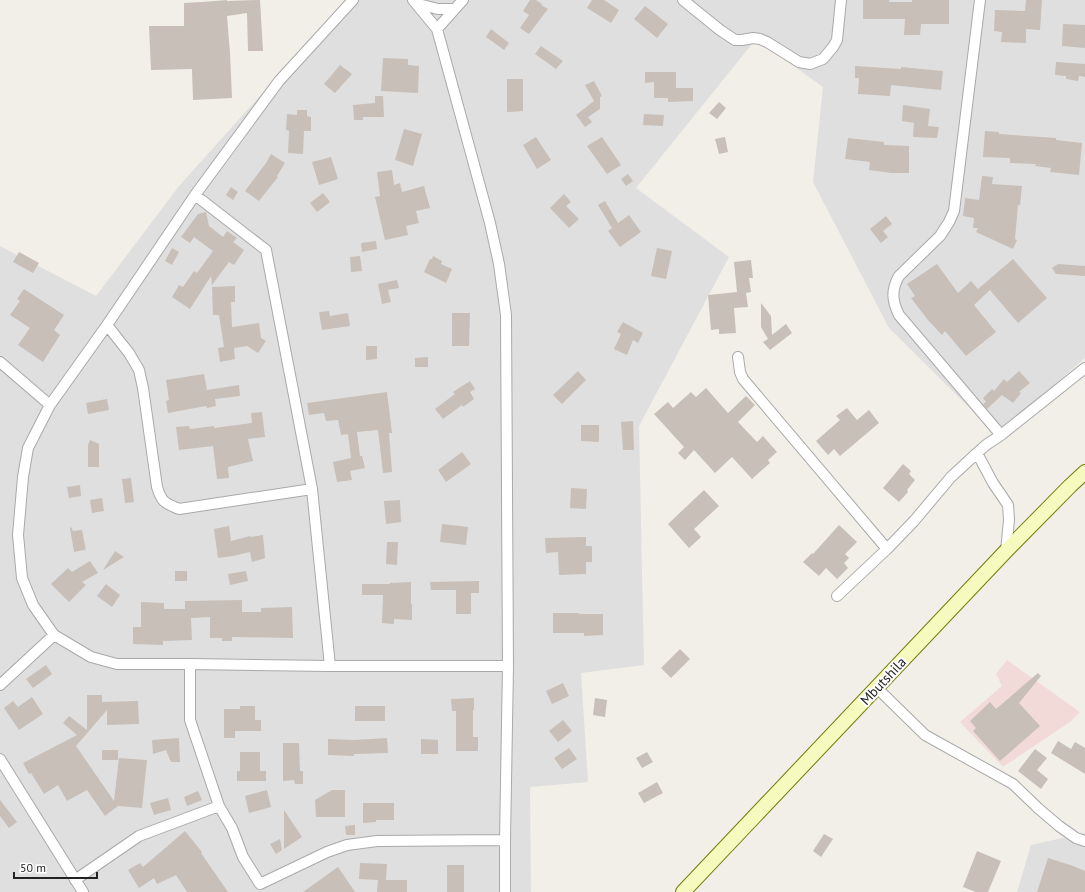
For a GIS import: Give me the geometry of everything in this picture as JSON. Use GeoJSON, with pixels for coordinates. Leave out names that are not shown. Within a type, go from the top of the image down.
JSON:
{"type":"FeatureCollection","features":[{"type":"Feature","properties":{"kind":"street"},"geometry":{"type":"LineString","coordinates":[[353,0],[279,81],[195,195],[107,325],[50,405],[28,448],[23,477],[18,535],[22,578],[33,605],[54,635],[91,658],[117,664],[508,666]]}},
{"type":"Feature","properties":{"kind":"street"},"geometry":{"type":"LineString","coordinates":[[437,29],[463,0]]}},
{"type":"Feature","properties":{"kind":"street"},"geometry":{"type":"LineString","coordinates":[[683,0],[720,30],[735,40],[753,38],[760,39],[799,62],[810,64],[823,59],[837,40],[840,0]]}},
{"type":"Feature","properties":{"kind":"street"},"geometry":{"type":"LineString","coordinates":[[980,0],[954,211],[940,236],[899,276],[894,284],[893,297],[895,307],[900,315],[1000,435]]}},
{"type":"Feature","properties":{"kind":"street"},"geometry":{"type":"LineString","coordinates":[[416,2],[438,9],[454,9]]}},
{"type":"Feature","properties":{"kind":"street"},"geometry":{"type":"LineString","coordinates":[[416,2],[437,29],[495,244],[506,315],[508,666],[504,840],[505,892]]}},
{"type":"Feature","properties":{"kind":"street"},"geometry":{"type":"LineString","coordinates":[[195,195],[266,250],[312,488],[330,666]]}},
{"type":"Feature","properties":{"kind":"street"},"geometry":{"type":"LineString","coordinates":[[107,325],[129,353],[139,370],[143,388],[157,487],[160,497],[167,504],[179,509],[312,488]]}},
{"type":"Feature","properties":{"kind":"street"},"geometry":{"type":"LineString","coordinates":[[738,357],[740,372],[743,379],[887,549]]}},
{"type":"Feature","properties":{"kind":"street"},"geometry":{"type":"LineString","coordinates":[[0,362],[50,405]]}},
{"type":"Feature","properties":{"kind":"street"},"geometry":{"type":"LineString","coordinates":[[837,596],[887,549],[914,521],[951,477],[977,453],[1085,368]]}},
{"type":"Feature","properties":{"kind":"street"},"geometry":{"type":"LineString","coordinates":[[977,453],[993,483],[1008,505],[1006,551]]}},
{"type":"Feature","properties":{"kind":"street","name":"Mbutshila"},"geometry":{"type":"LineString","coordinates":[[683,892],[1006,551],[1085,472]]}},
{"type":"Feature","properties":{"kind":"street"},"geometry":{"type":"LineString","coordinates":[[0,685],[54,635]]}},
{"type":"Feature","properties":{"kind":"street"},"geometry":{"type":"LineString","coordinates":[[190,664],[190,720],[219,806],[232,828],[243,857],[263,888],[327,852],[347,845],[377,841],[504,840]]}},
{"type":"Feature","properties":{"kind":"street"},"geometry":{"type":"LineString","coordinates":[[877,688],[925,735],[1014,784],[1039,809],[1059,826],[1076,838],[1085,841]]}},
{"type":"Feature","properties":{"kind":"street"},"geometry":{"type":"LineString","coordinates":[[0,759],[83,892]]}},
{"type":"Feature","properties":{"kind":"street"},"geometry":{"type":"LineString","coordinates":[[75,880],[139,836],[219,806]]}},
{"type":"Feature","properties":{"kind":"shaded area"},"geometry":{"type":"Polygon","coordinates":[[[346,0],[1085,0],[1085,358],[997,435],[889,328],[813,182],[823,87],[756,39],[636,188],[729,257],[639,426],[644,665],[581,673],[588,782],[530,787],[531,892],[0,892],[0,246],[96,296],[179,186],[346,0]]]}},
{"type":"Feature","properties":{"kind":"shaded area"},"geometry":{"type":"Polygon","coordinates":[[[1007,660],[1080,712],[1070,722],[1003,767],[960,722],[1002,686],[996,674],[1007,660]]]}},
{"type":"Feature","properties":{"kind":"shaded area"},"geometry":{"type":"Polygon","coordinates":[[[1085,833],[1085,892],[1017,892],[1031,845],[1085,833]]]}},
{"type":"Feature","properties":{"kind":"building"},"geometry":{"type":"Polygon","coordinates":[[[227,0],[260,0],[263,51],[248,51],[247,13],[227,16],[232,98],[193,100],[192,69],[151,70],[149,26],[184,26],[184,3],[227,0]]]}},
{"type":"Feature","properties":{"kind":"building"},"geometry":{"type":"Polygon","coordinates":[[[530,0],[536,0],[548,9],[529,34],[520,28],[529,15],[523,11],[530,0]]]}},
{"type":"Feature","properties":{"kind":"building"},"geometry":{"type":"Polygon","coordinates":[[[592,0],[604,0],[619,10],[611,23],[587,8],[592,0]]]}},
{"type":"Feature","properties":{"kind":"building"},"geometry":{"type":"Polygon","coordinates":[[[863,0],[912,2],[912,0],[949,0],[949,24],[921,24],[920,35],[904,35],[905,19],[863,19],[863,0]]]}},
{"type":"Feature","properties":{"kind":"building"},"geometry":{"type":"Polygon","coordinates":[[[1026,0],[1042,0],[1040,30],[1026,29],[1026,43],[1001,42],[1002,32],[994,31],[995,10],[1025,11],[1026,0]]]}},
{"type":"Feature","properties":{"kind":"building"},"geometry":{"type":"Polygon","coordinates":[[[645,6],[668,24],[657,38],[634,19],[645,6]]]}},
{"type":"Feature","properties":{"kind":"building"},"geometry":{"type":"Polygon","coordinates":[[[1063,24],[1085,25],[1085,48],[1062,46],[1063,24]]]}},
{"type":"Feature","properties":{"kind":"building"},"geometry":{"type":"Polygon","coordinates":[[[491,29],[509,43],[504,50],[486,37],[491,29]]]}},
{"type":"Feature","properties":{"kind":"building"},"geometry":{"type":"Polygon","coordinates":[[[541,46],[563,61],[556,69],[535,54],[541,46]]]}},
{"type":"Feature","properties":{"kind":"building"},"geometry":{"type":"Polygon","coordinates":[[[383,58],[408,59],[408,65],[419,66],[418,93],[381,91],[383,58]]]}},
{"type":"Feature","properties":{"kind":"building"},"geometry":{"type":"Polygon","coordinates":[[[1056,62],[1085,64],[1085,77],[1079,76],[1078,81],[1066,79],[1066,76],[1055,75],[1056,62]]]}},
{"type":"Feature","properties":{"kind":"building"},"geometry":{"type":"Polygon","coordinates":[[[340,65],[352,74],[335,93],[324,84],[340,65]]]}},
{"type":"Feature","properties":{"kind":"building"},"geometry":{"type":"Polygon","coordinates":[[[855,66],[901,69],[901,67],[943,71],[941,90],[891,85],[890,96],[858,94],[859,78],[855,78],[855,66]]]}},
{"type":"Feature","properties":{"kind":"building"},"geometry":{"type":"Polygon","coordinates":[[[645,72],[676,72],[676,88],[693,88],[693,101],[668,102],[668,98],[654,98],[654,82],[645,83],[645,72]]]}},
{"type":"Feature","properties":{"kind":"building"},"geometry":{"type":"Polygon","coordinates":[[[507,79],[523,79],[523,111],[507,112],[507,79]]]}},
{"type":"Feature","properties":{"kind":"building"},"geometry":{"type":"Polygon","coordinates":[[[594,81],[602,96],[600,97],[600,109],[588,117],[592,122],[585,127],[576,115],[594,101],[585,85],[594,81]]]}},
{"type":"Feature","properties":{"kind":"building"},"geometry":{"type":"Polygon","coordinates":[[[375,96],[383,96],[384,117],[363,117],[363,120],[354,120],[353,105],[375,103],[375,96]]]}},
{"type":"Feature","properties":{"kind":"building"},"geometry":{"type":"Polygon","coordinates":[[[719,102],[726,108],[717,119],[709,113],[719,102]]]}},
{"type":"Feature","properties":{"kind":"building"},"geometry":{"type":"Polygon","coordinates":[[[903,105],[930,109],[928,126],[939,127],[937,138],[913,137],[914,123],[902,121],[903,105]]]}},
{"type":"Feature","properties":{"kind":"building"},"geometry":{"type":"Polygon","coordinates":[[[297,110],[307,110],[307,116],[311,117],[311,131],[304,131],[303,154],[288,153],[289,131],[286,130],[287,114],[297,115],[297,110]]]}},
{"type":"Feature","properties":{"kind":"building"},"geometry":{"type":"Polygon","coordinates":[[[644,114],[664,115],[663,126],[643,125],[644,114]]]}},
{"type":"Feature","properties":{"kind":"building"},"geometry":{"type":"Polygon","coordinates":[[[404,129],[422,134],[413,166],[395,160],[404,129]]]}},
{"type":"Feature","properties":{"kind":"building"},"geometry":{"type":"Polygon","coordinates":[[[985,131],[999,132],[999,134],[1056,138],[1056,140],[1082,143],[1079,175],[1050,172],[1051,168],[1035,166],[1036,164],[1010,163],[1010,158],[983,157],[985,131]]]}},
{"type":"Feature","properties":{"kind":"building"},"geometry":{"type":"Polygon","coordinates":[[[536,137],[551,160],[537,169],[523,145],[536,137]]]}},
{"type":"Feature","properties":{"kind":"building"},"geometry":{"type":"Polygon","coordinates":[[[602,137],[621,165],[607,174],[587,146],[602,137]]]}},
{"type":"Feature","properties":{"kind":"building"},"geometry":{"type":"Polygon","coordinates":[[[725,137],[728,152],[719,154],[715,139],[725,137]]]}},
{"type":"Feature","properties":{"kind":"building"},"geometry":{"type":"Polygon","coordinates":[[[848,138],[884,142],[884,145],[909,146],[909,173],[892,173],[869,170],[870,162],[845,159],[848,138]]]}},
{"type":"Feature","properties":{"kind":"building"},"geometry":{"type":"Polygon","coordinates":[[[271,154],[285,163],[277,176],[278,177],[259,201],[245,191],[271,154]]]}},
{"type":"Feature","properties":{"kind":"building"},"geometry":{"type":"Polygon","coordinates":[[[331,157],[338,179],[319,185],[312,162],[331,157]]]}},
{"type":"Feature","properties":{"kind":"building"},"geometry":{"type":"Polygon","coordinates":[[[392,170],[394,185],[400,183],[402,192],[424,186],[430,208],[416,211],[419,223],[406,226],[408,235],[385,240],[375,197],[380,196],[377,172],[392,170]]]}},
{"type":"Feature","properties":{"kind":"building"},"geometry":{"type":"Polygon","coordinates":[[[628,174],[633,181],[626,186],[621,179],[628,174]]]}},
{"type":"Feature","properties":{"kind":"building"},"geometry":{"type":"Polygon","coordinates":[[[982,176],[993,177],[992,184],[1022,186],[1020,205],[1018,205],[1015,239],[1017,240],[1013,249],[976,232],[978,228],[973,228],[974,218],[963,216],[965,198],[979,200],[982,176]]]}},
{"type":"Feature","properties":{"kind":"building"},"geometry":{"type":"Polygon","coordinates":[[[231,187],[238,192],[233,200],[226,195],[231,187]]]}},
{"type":"Feature","properties":{"kind":"building"},"geometry":{"type":"Polygon","coordinates":[[[323,193],[330,202],[317,212],[310,203],[323,193]]]}},
{"type":"Feature","properties":{"kind":"building"},"geometry":{"type":"Polygon","coordinates":[[[564,194],[571,202],[566,206],[579,219],[569,228],[550,208],[564,194]]]}},
{"type":"Feature","properties":{"kind":"building"},"geometry":{"type":"Polygon","coordinates":[[[605,201],[618,223],[629,215],[641,232],[620,247],[608,231],[612,228],[598,205],[605,201]]]}},
{"type":"Feature","properties":{"kind":"building"},"geometry":{"type":"Polygon","coordinates":[[[206,212],[209,226],[223,237],[227,231],[237,238],[233,242],[244,250],[234,265],[229,262],[212,285],[211,276],[190,309],[172,297],[179,285],[183,287],[194,271],[197,273],[213,251],[194,237],[190,243],[181,237],[198,214],[206,212]]]}},
{"type":"Feature","properties":{"kind":"building"},"geometry":{"type":"Polygon","coordinates":[[[886,216],[892,224],[883,231],[888,237],[881,243],[870,229],[886,216]]]}},
{"type":"Feature","properties":{"kind":"building"},"geometry":{"type":"Polygon","coordinates":[[[376,241],[377,249],[362,252],[361,243],[376,241]]]}},
{"type":"Feature","properties":{"kind":"building"},"geometry":{"type":"Polygon","coordinates":[[[172,248],[179,252],[172,265],[165,261],[172,248]]]}},
{"type":"Feature","properties":{"kind":"building"},"geometry":{"type":"Polygon","coordinates":[[[657,248],[672,251],[666,279],[651,276],[657,248]]]}},
{"type":"Feature","properties":{"kind":"building"},"geometry":{"type":"Polygon","coordinates":[[[19,252],[39,263],[33,273],[13,262],[19,252]]]}},
{"type":"Feature","properties":{"kind":"building"},"geometry":{"type":"Polygon","coordinates":[[[360,256],[362,271],[351,272],[350,257],[360,256]]]}},
{"type":"Feature","properties":{"kind":"building"},"geometry":{"type":"Polygon","coordinates":[[[433,256],[442,261],[441,264],[452,269],[446,283],[424,272],[433,256]]]}},
{"type":"Feature","properties":{"kind":"building"},"geometry":{"type":"Polygon","coordinates":[[[1013,259],[1047,298],[1018,323],[990,290],[974,305],[996,332],[966,356],[945,331],[942,335],[911,298],[915,296],[907,284],[937,264],[958,293],[971,281],[978,289],[1013,259]]]}},
{"type":"Feature","properties":{"kind":"building"},"geometry":{"type":"Polygon","coordinates":[[[751,260],[753,278],[749,278],[751,292],[746,293],[748,307],[734,308],[736,333],[719,334],[719,329],[711,330],[708,295],[737,292],[734,262],[751,260]]]}},
{"type":"Feature","properties":{"kind":"building"},"geometry":{"type":"Polygon","coordinates":[[[1058,264],[1085,266],[1085,276],[1056,274],[1052,268],[1058,264]]]}},
{"type":"Feature","properties":{"kind":"building"},"geometry":{"type":"Polygon","coordinates":[[[397,280],[399,288],[388,290],[391,302],[382,304],[378,284],[397,280]]]}},
{"type":"Feature","properties":{"kind":"building"},"geometry":{"type":"Polygon","coordinates":[[[235,286],[235,302],[231,302],[232,327],[259,323],[261,338],[266,341],[258,353],[247,346],[234,348],[235,359],[220,362],[218,348],[224,347],[219,315],[213,315],[212,287],[235,286]]]}},
{"type":"Feature","properties":{"kind":"building"},"geometry":{"type":"Polygon","coordinates":[[[24,289],[64,315],[54,330],[60,335],[43,362],[18,345],[30,328],[10,315],[20,301],[17,299],[24,289]]]}},
{"type":"Feature","properties":{"kind":"building"},"geometry":{"type":"Polygon","coordinates":[[[761,303],[771,316],[772,335],[786,324],[792,333],[770,350],[763,342],[768,339],[761,327],[761,303]]]}},
{"type":"Feature","properties":{"kind":"building"},"geometry":{"type":"Polygon","coordinates":[[[329,311],[330,316],[348,313],[350,326],[322,330],[319,312],[329,311]]]}},
{"type":"Feature","properties":{"kind":"building"},"geometry":{"type":"Polygon","coordinates":[[[452,313],[470,313],[469,346],[452,346],[452,313]]]}},
{"type":"Feature","properties":{"kind":"building"},"geometry":{"type":"Polygon","coordinates":[[[623,322],[643,333],[638,343],[633,340],[627,355],[614,349],[621,334],[617,332],[623,322]]]}},
{"type":"Feature","properties":{"kind":"building"},"geometry":{"type":"Polygon","coordinates":[[[366,346],[377,346],[377,359],[366,360],[366,346]]]}},
{"type":"Feature","properties":{"kind":"building"},"geometry":{"type":"Polygon","coordinates":[[[428,357],[428,367],[415,367],[415,358],[428,357]]]}},
{"type":"Feature","properties":{"kind":"building"},"geometry":{"type":"Polygon","coordinates":[[[578,371],[586,380],[562,404],[553,395],[578,371]]]}},
{"type":"Feature","properties":{"kind":"building"},"geometry":{"type":"Polygon","coordinates":[[[1019,371],[1030,383],[1019,392],[1021,393],[1013,403],[1002,395],[987,409],[983,404],[986,402],[983,398],[992,389],[994,391],[1004,379],[1007,382],[1019,371]]]}},
{"type":"Feature","properties":{"kind":"building"},"geometry":{"type":"Polygon","coordinates":[[[204,374],[207,390],[239,385],[240,396],[215,399],[216,406],[207,408],[206,406],[168,413],[166,401],[169,400],[166,380],[204,374]]]}},
{"type":"Feature","properties":{"kind":"building"},"geometry":{"type":"Polygon","coordinates":[[[470,381],[475,389],[470,392],[474,399],[463,407],[462,405],[443,419],[435,409],[455,394],[453,392],[470,381]]]}},
{"type":"Feature","properties":{"kind":"building"},"geometry":{"type":"Polygon","coordinates":[[[706,388],[728,413],[746,396],[755,405],[738,422],[757,442],[763,436],[777,452],[768,460],[770,463],[752,479],[732,457],[715,473],[694,450],[685,460],[678,453],[684,447],[654,414],[668,402],[673,408],[691,392],[696,397],[706,388]]]}},
{"type":"Feature","properties":{"kind":"building"},"geometry":{"type":"Polygon","coordinates":[[[387,392],[392,433],[389,433],[392,472],[383,473],[378,430],[357,432],[360,456],[362,456],[365,468],[350,471],[352,480],[337,482],[333,462],[351,458],[348,434],[341,435],[338,420],[326,421],[324,413],[309,415],[307,403],[387,392]]]}},
{"type":"Feature","properties":{"kind":"building"},"geometry":{"type":"Polygon","coordinates":[[[107,399],[109,410],[88,414],[86,403],[107,399]]]}},
{"type":"Feature","properties":{"kind":"building"},"geometry":{"type":"Polygon","coordinates":[[[847,408],[857,420],[869,410],[879,423],[840,456],[834,449],[828,455],[816,441],[840,420],[836,416],[847,408]]]}},
{"type":"Feature","properties":{"kind":"building"},"geometry":{"type":"Polygon","coordinates":[[[262,412],[265,437],[248,439],[253,461],[228,467],[229,478],[217,479],[213,446],[179,450],[176,427],[189,426],[190,429],[214,426],[214,428],[252,423],[251,413],[262,412]]]}},
{"type":"Feature","properties":{"kind":"building"},"geometry":{"type":"Polygon","coordinates":[[[633,421],[634,450],[623,450],[621,422],[633,421]]]}},
{"type":"Feature","properties":{"kind":"building"},"geometry":{"type":"Polygon","coordinates":[[[581,425],[599,425],[599,442],[581,441],[581,425]]]}},
{"type":"Feature","properties":{"kind":"building"},"geometry":{"type":"Polygon","coordinates":[[[90,440],[99,444],[99,467],[88,467],[88,445],[90,440]]]}},
{"type":"Feature","properties":{"kind":"building"},"geometry":{"type":"Polygon","coordinates":[[[462,452],[471,464],[446,482],[438,470],[462,452]]]}},
{"type":"Feature","properties":{"kind":"building"},"geometry":{"type":"Polygon","coordinates":[[[903,464],[911,471],[909,474],[915,480],[907,490],[908,492],[899,502],[883,488],[903,464]]]}},
{"type":"Feature","properties":{"kind":"building"},"geometry":{"type":"Polygon","coordinates":[[[131,478],[134,502],[125,503],[122,479],[131,478]]]}},
{"type":"Feature","properties":{"kind":"building"},"geometry":{"type":"Polygon","coordinates":[[[80,485],[81,496],[69,498],[67,487],[80,485]]]}},
{"type":"Feature","properties":{"kind":"building"},"geometry":{"type":"Polygon","coordinates":[[[571,488],[587,489],[586,509],[570,508],[571,488]]]}},
{"type":"Feature","properties":{"kind":"building"},"geometry":{"type":"Polygon","coordinates":[[[704,490],[719,506],[694,529],[701,537],[689,548],[668,524],[704,490]]]}},
{"type":"Feature","properties":{"kind":"building"},"geometry":{"type":"Polygon","coordinates":[[[102,498],[104,511],[92,513],[90,500],[102,498]]]}},
{"type":"Feature","properties":{"kind":"building"},"geometry":{"type":"Polygon","coordinates":[[[400,500],[401,522],[386,524],[384,501],[400,500]]]}},
{"type":"Feature","properties":{"kind":"building"},"geometry":{"type":"Polygon","coordinates":[[[442,524],[468,527],[466,545],[440,542],[442,524]]]}},
{"type":"Feature","properties":{"kind":"building"},"geometry":{"type":"Polygon","coordinates":[[[839,525],[857,542],[845,554],[849,558],[844,563],[848,568],[837,579],[826,568],[819,576],[803,562],[812,553],[813,554],[839,525]]]}},
{"type":"Feature","properties":{"kind":"building"},"geometry":{"type":"Polygon","coordinates":[[[229,526],[231,541],[250,536],[263,535],[265,558],[252,562],[250,552],[218,558],[214,529],[229,526]]]}},
{"type":"Feature","properties":{"kind":"building"},"geometry":{"type":"Polygon","coordinates":[[[71,527],[73,531],[82,530],[86,551],[84,549],[74,552],[71,527]]]}},
{"type":"Feature","properties":{"kind":"building"},"geometry":{"type":"Polygon","coordinates":[[[586,537],[586,546],[592,546],[592,562],[586,562],[586,574],[559,575],[558,552],[546,553],[545,538],[586,537]]]}},
{"type":"Feature","properties":{"kind":"building"},"geometry":{"type":"Polygon","coordinates":[[[387,542],[398,542],[397,565],[386,564],[387,542]]]}},
{"type":"Feature","properties":{"kind":"building"},"geometry":{"type":"Polygon","coordinates":[[[115,551],[124,557],[103,570],[115,551]]]}},
{"type":"Feature","properties":{"kind":"building"},"geometry":{"type":"Polygon","coordinates":[[[90,561],[98,573],[82,582],[86,585],[69,602],[51,584],[68,568],[72,572],[90,561]]]}},
{"type":"Feature","properties":{"kind":"building"},"geometry":{"type":"Polygon","coordinates":[[[175,571],[187,571],[187,581],[175,581],[175,571]]]}},
{"type":"Feature","properties":{"kind":"building"},"geometry":{"type":"Polygon","coordinates":[[[246,571],[248,581],[230,585],[228,574],[246,571]]]}},
{"type":"Feature","properties":{"kind":"building"},"geometry":{"type":"Polygon","coordinates":[[[479,581],[479,593],[471,593],[471,614],[456,614],[456,590],[431,590],[430,582],[479,581]]]}},
{"type":"Feature","properties":{"kind":"building"},"geometry":{"type":"Polygon","coordinates":[[[411,582],[412,620],[394,619],[394,624],[382,623],[383,595],[362,595],[362,584],[411,582]]]}},
{"type":"Feature","properties":{"kind":"building"},"geometry":{"type":"Polygon","coordinates":[[[106,584],[120,595],[112,607],[97,596],[106,584]]]}},
{"type":"Feature","properties":{"kind":"building"},"geometry":{"type":"Polygon","coordinates":[[[242,600],[242,612],[261,612],[261,608],[292,607],[293,638],[232,637],[232,641],[222,641],[222,638],[210,638],[210,617],[191,618],[192,640],[163,641],[163,645],[133,644],[133,627],[141,627],[141,602],[164,603],[164,609],[185,609],[185,601],[242,600]]]}},
{"type":"Feature","properties":{"kind":"building"},"geometry":{"type":"Polygon","coordinates":[[[553,613],[603,614],[603,635],[584,636],[584,633],[553,633],[553,613]]]}},
{"type":"Feature","properties":{"kind":"building"},"geometry":{"type":"Polygon","coordinates":[[[680,649],[690,659],[671,678],[661,668],[680,649]]]}},
{"type":"Feature","properties":{"kind":"building"},"geometry":{"type":"Polygon","coordinates":[[[46,665],[52,674],[33,688],[26,679],[46,665]]]}},
{"type":"Feature","properties":{"kind":"building"},"geometry":{"type":"Polygon","coordinates":[[[1038,673],[1041,676],[1019,703],[1040,726],[1000,761],[973,731],[976,728],[970,721],[990,702],[996,709],[1038,673]]]}},
{"type":"Feature","properties":{"kind":"building"},"geometry":{"type":"Polygon","coordinates":[[[563,683],[569,696],[552,704],[546,691],[563,683]]]}},
{"type":"Feature","properties":{"kind":"building"},"geometry":{"type":"Polygon","coordinates":[[[87,695],[102,695],[102,702],[138,701],[139,724],[107,725],[107,710],[76,746],[114,801],[119,758],[147,760],[142,808],[118,806],[105,816],[87,790],[67,801],[58,785],[44,794],[31,773],[29,774],[23,763],[77,735],[63,723],[69,716],[87,730],[87,695]]]}},
{"type":"Feature","properties":{"kind":"building"},"geometry":{"type":"Polygon","coordinates":[[[32,697],[43,714],[19,730],[4,708],[13,701],[18,707],[32,697]]]}},
{"type":"Feature","properties":{"kind":"building"},"geometry":{"type":"Polygon","coordinates":[[[474,698],[473,737],[478,737],[478,751],[456,751],[456,711],[452,711],[451,699],[474,698]]]}},
{"type":"Feature","properties":{"kind":"building"},"geometry":{"type":"Polygon","coordinates":[[[595,698],[607,700],[605,717],[593,715],[595,698]]]}},
{"type":"Feature","properties":{"kind":"building"},"geometry":{"type":"Polygon","coordinates":[[[240,706],[255,706],[255,720],[261,720],[261,731],[235,731],[235,738],[224,738],[224,709],[240,709],[240,706]]]}},
{"type":"Feature","properties":{"kind":"building"},"geometry":{"type":"Polygon","coordinates":[[[355,706],[385,706],[385,721],[355,721],[355,706]]]}},
{"type":"Feature","properties":{"kind":"building"},"geometry":{"type":"Polygon","coordinates":[[[563,720],[572,731],[558,742],[549,731],[563,720]]]}},
{"type":"Feature","properties":{"kind":"building"},"geometry":{"type":"Polygon","coordinates":[[[179,738],[180,762],[171,762],[166,750],[153,754],[152,740],[179,738]]]}},
{"type":"Feature","properties":{"kind":"building"},"geometry":{"type":"Polygon","coordinates":[[[387,738],[388,753],[354,754],[354,756],[328,755],[328,739],[354,740],[387,738]]]}},
{"type":"Feature","properties":{"kind":"building"},"geometry":{"type":"Polygon","coordinates":[[[421,739],[438,740],[438,754],[421,754],[421,739]]]}},
{"type":"Feature","properties":{"kind":"building"},"geometry":{"type":"Polygon","coordinates":[[[1058,741],[1071,749],[1075,742],[1085,748],[1085,774],[1051,753],[1058,741]]]}},
{"type":"Feature","properties":{"kind":"building"},"geometry":{"type":"Polygon","coordinates":[[[283,743],[299,743],[300,771],[303,771],[303,784],[295,784],[294,780],[283,781],[283,743]]]}},
{"type":"Feature","properties":{"kind":"building"},"geometry":{"type":"Polygon","coordinates":[[[569,748],[577,759],[562,769],[554,758],[569,748]]]}},
{"type":"Feature","properties":{"kind":"building"},"geometry":{"type":"Polygon","coordinates":[[[1035,749],[1047,758],[1037,770],[1048,779],[1041,789],[1018,771],[1035,749]]]}},
{"type":"Feature","properties":{"kind":"building"},"geometry":{"type":"Polygon","coordinates":[[[102,750],[118,750],[118,760],[102,760],[102,750]]]}},
{"type":"Feature","properties":{"kind":"building"},"geometry":{"type":"Polygon","coordinates":[[[240,752],[260,752],[260,771],[266,771],[266,781],[237,781],[237,771],[240,771],[240,752]]]}},
{"type":"Feature","properties":{"kind":"building"},"geometry":{"type":"Polygon","coordinates":[[[647,752],[653,762],[642,768],[636,758],[647,752]]]}},
{"type":"Feature","properties":{"kind":"building"},"geometry":{"type":"Polygon","coordinates":[[[657,782],[663,793],[644,803],[638,793],[657,782]]]}},
{"type":"Feature","properties":{"kind":"building"},"geometry":{"type":"Polygon","coordinates":[[[267,790],[271,807],[249,813],[245,796],[267,790]]]}},
{"type":"Feature","properties":{"kind":"building"},"geometry":{"type":"Polygon","coordinates":[[[332,790],[345,790],[345,817],[316,817],[315,800],[332,790]]]}},
{"type":"Feature","properties":{"kind":"building"},"geometry":{"type":"Polygon","coordinates":[[[198,791],[202,800],[187,806],[184,797],[198,791]]]}},
{"type":"Feature","properties":{"kind":"building"},"geometry":{"type":"Polygon","coordinates":[[[168,798],[171,810],[154,815],[150,803],[168,798]]]}},
{"type":"Feature","properties":{"kind":"building"},"geometry":{"type":"Polygon","coordinates":[[[0,800],[17,822],[9,828],[0,816],[0,800]]]}},
{"type":"Feature","properties":{"kind":"building"},"geometry":{"type":"Polygon","coordinates":[[[363,803],[394,803],[394,820],[376,820],[376,822],[363,823],[363,803]]]}},
{"type":"Feature","properties":{"kind":"building"},"geometry":{"type":"Polygon","coordinates":[[[284,810],[302,837],[284,849],[284,810]]]}},
{"type":"Feature","properties":{"kind":"building"},"geometry":{"type":"Polygon","coordinates":[[[355,825],[355,835],[346,835],[345,826],[355,825]]]}},
{"type":"Feature","properties":{"kind":"building"},"geometry":{"type":"Polygon","coordinates":[[[185,831],[202,852],[201,853],[228,892],[187,892],[176,875],[157,884],[154,878],[139,888],[128,870],[140,863],[143,867],[185,831]]]}},
{"type":"Feature","properties":{"kind":"building"},"geometry":{"type":"Polygon","coordinates":[[[824,834],[833,839],[821,857],[813,851],[824,834]]]}},
{"type":"Feature","properties":{"kind":"building"},"geometry":{"type":"Polygon","coordinates":[[[280,839],[282,850],[276,854],[270,844],[280,839]]]}},
{"type":"Feature","properties":{"kind":"building"},"geometry":{"type":"Polygon","coordinates":[[[977,851],[1001,861],[988,892],[976,892],[963,887],[977,851]]]}},
{"type":"Feature","properties":{"kind":"building"},"geometry":{"type":"Polygon","coordinates":[[[1048,858],[1085,871],[1085,892],[1037,892],[1048,858]]]}},
{"type":"Feature","properties":{"kind":"building"},"geometry":{"type":"Polygon","coordinates":[[[360,863],[387,864],[386,880],[407,880],[407,892],[377,892],[378,880],[359,879],[360,863]]]}},
{"type":"Feature","properties":{"kind":"building"},"geometry":{"type":"Polygon","coordinates":[[[447,865],[464,865],[464,892],[447,892],[447,865]]]}},
{"type":"Feature","properties":{"kind":"building"},"geometry":{"type":"Polygon","coordinates":[[[338,867],[355,892],[303,892],[338,867]]]}}]}
